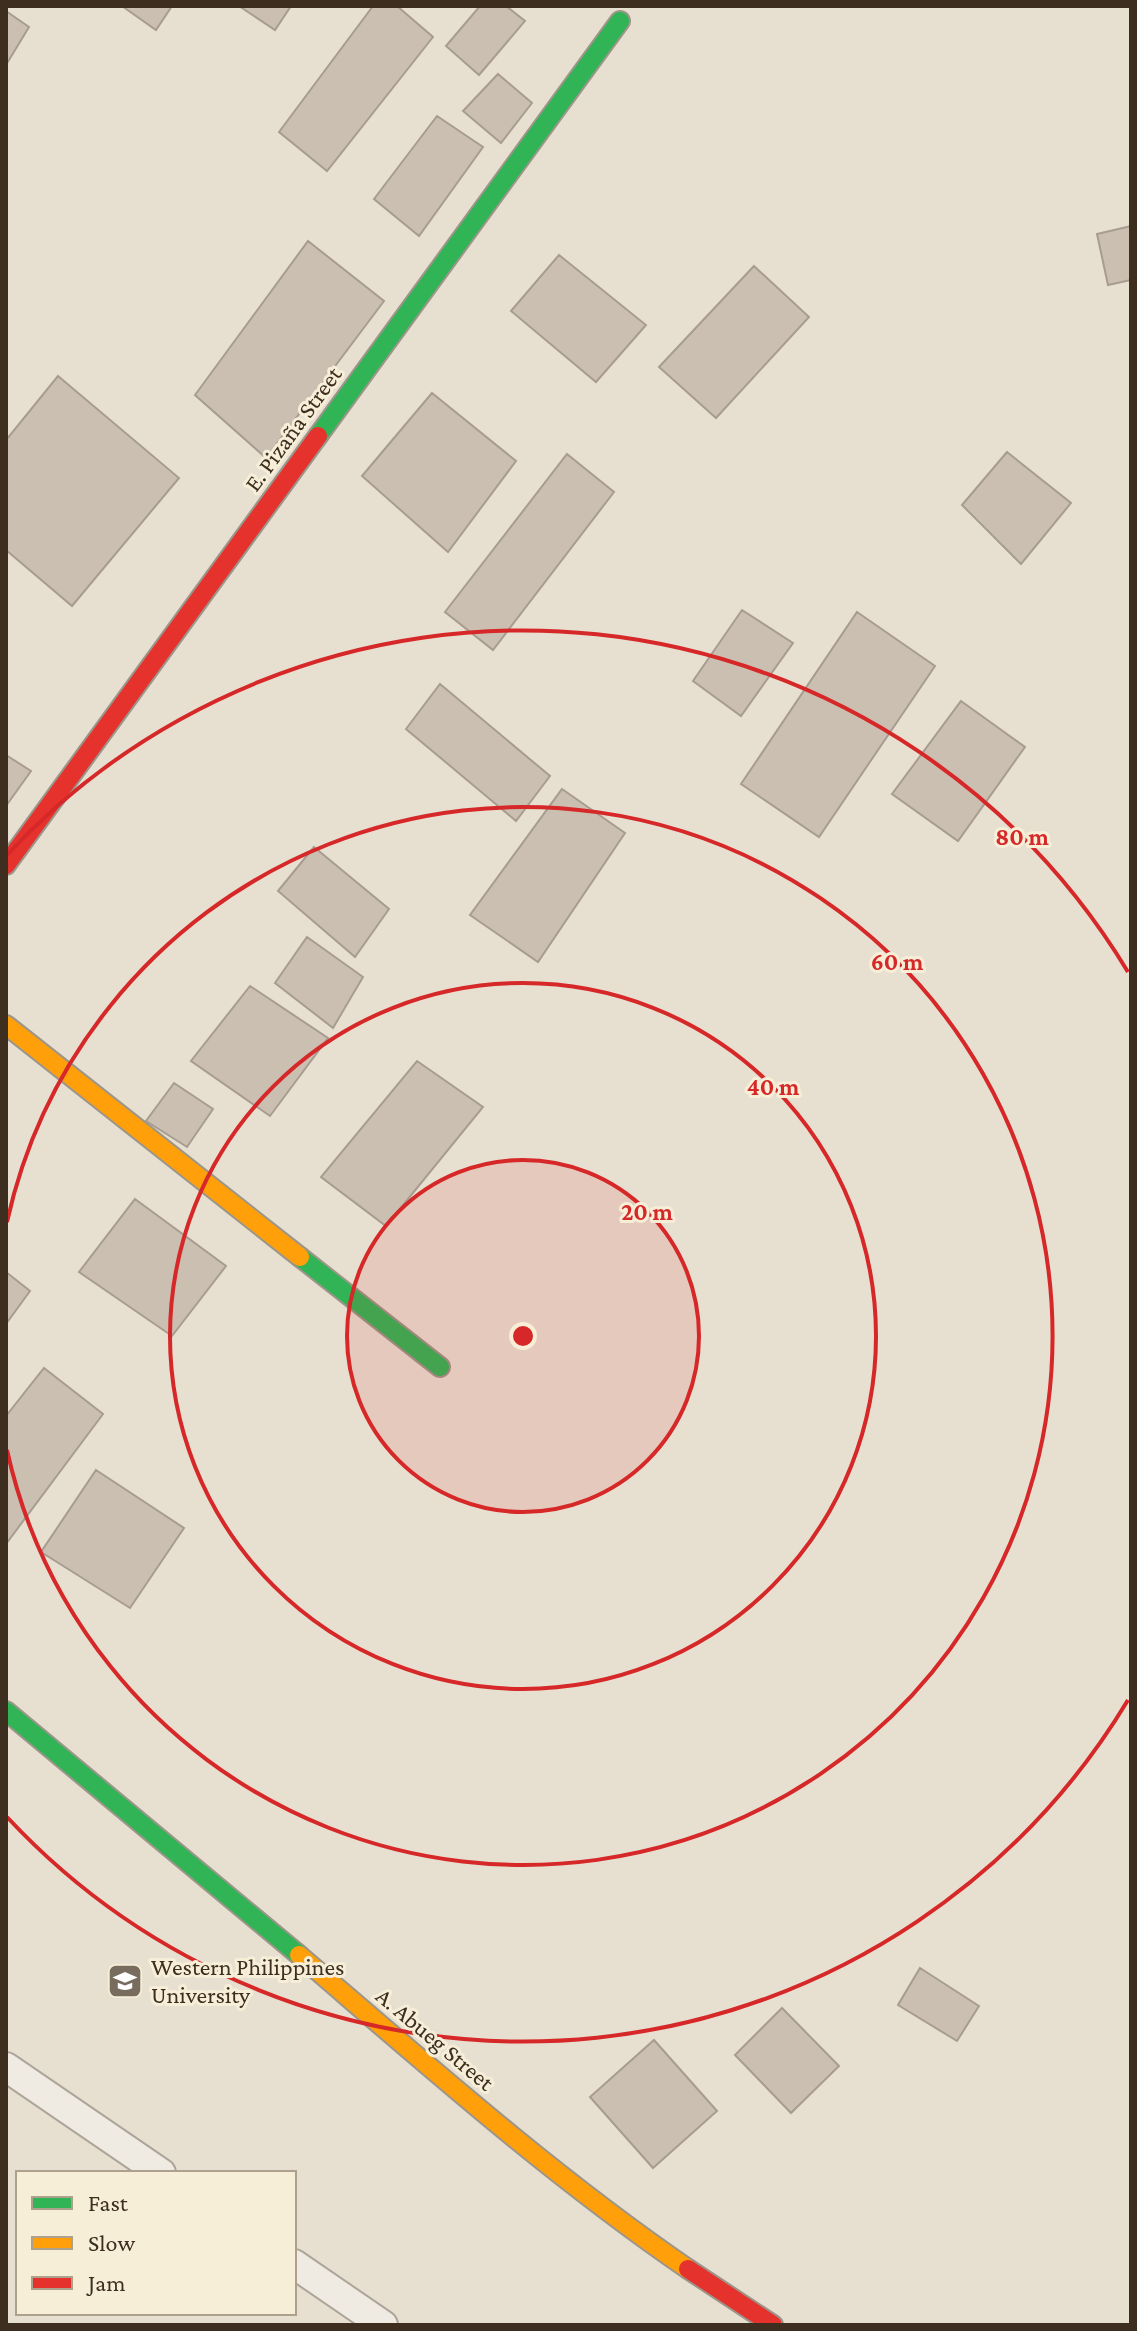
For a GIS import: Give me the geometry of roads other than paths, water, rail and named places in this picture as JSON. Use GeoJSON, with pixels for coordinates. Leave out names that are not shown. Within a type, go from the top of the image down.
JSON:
{"type":"FeatureCollection","features":[{"type":"Feature","properties":{"kind":"street","name":"E. Pizaña Street"},"geometry":{"type":"LineString","coordinates":[[6,865],[620,21]]}},
{"type":"Feature","properties":{"kind":"street"},"geometry":{"type":"LineString","coordinates":[[6,1025],[440,1367]]}},
{"type":"Feature","properties":{"kind":"street","name":"A. Abueg Street"},"geometry":{"type":"LineString","coordinates":[[6,1711],[116,1798],[234,1902],[527,2149],[724,2295],[773,2325]]}},
{"type":"Feature","properties":{"kind":"lane"},"geometry":{"type":"LineString","coordinates":[[6,2067],[158,2171]]}},
{"type":"Feature","properties":{"kind":"lane"},"geometry":{"type":"LineString","coordinates":[[296,2265],[383,2325]]}},
{"type":"Feature","properties":{"kind":"place","name":"Western Philippines University"},"geometry":{"type":"Point","coordinates":[125,1981]}}]}
